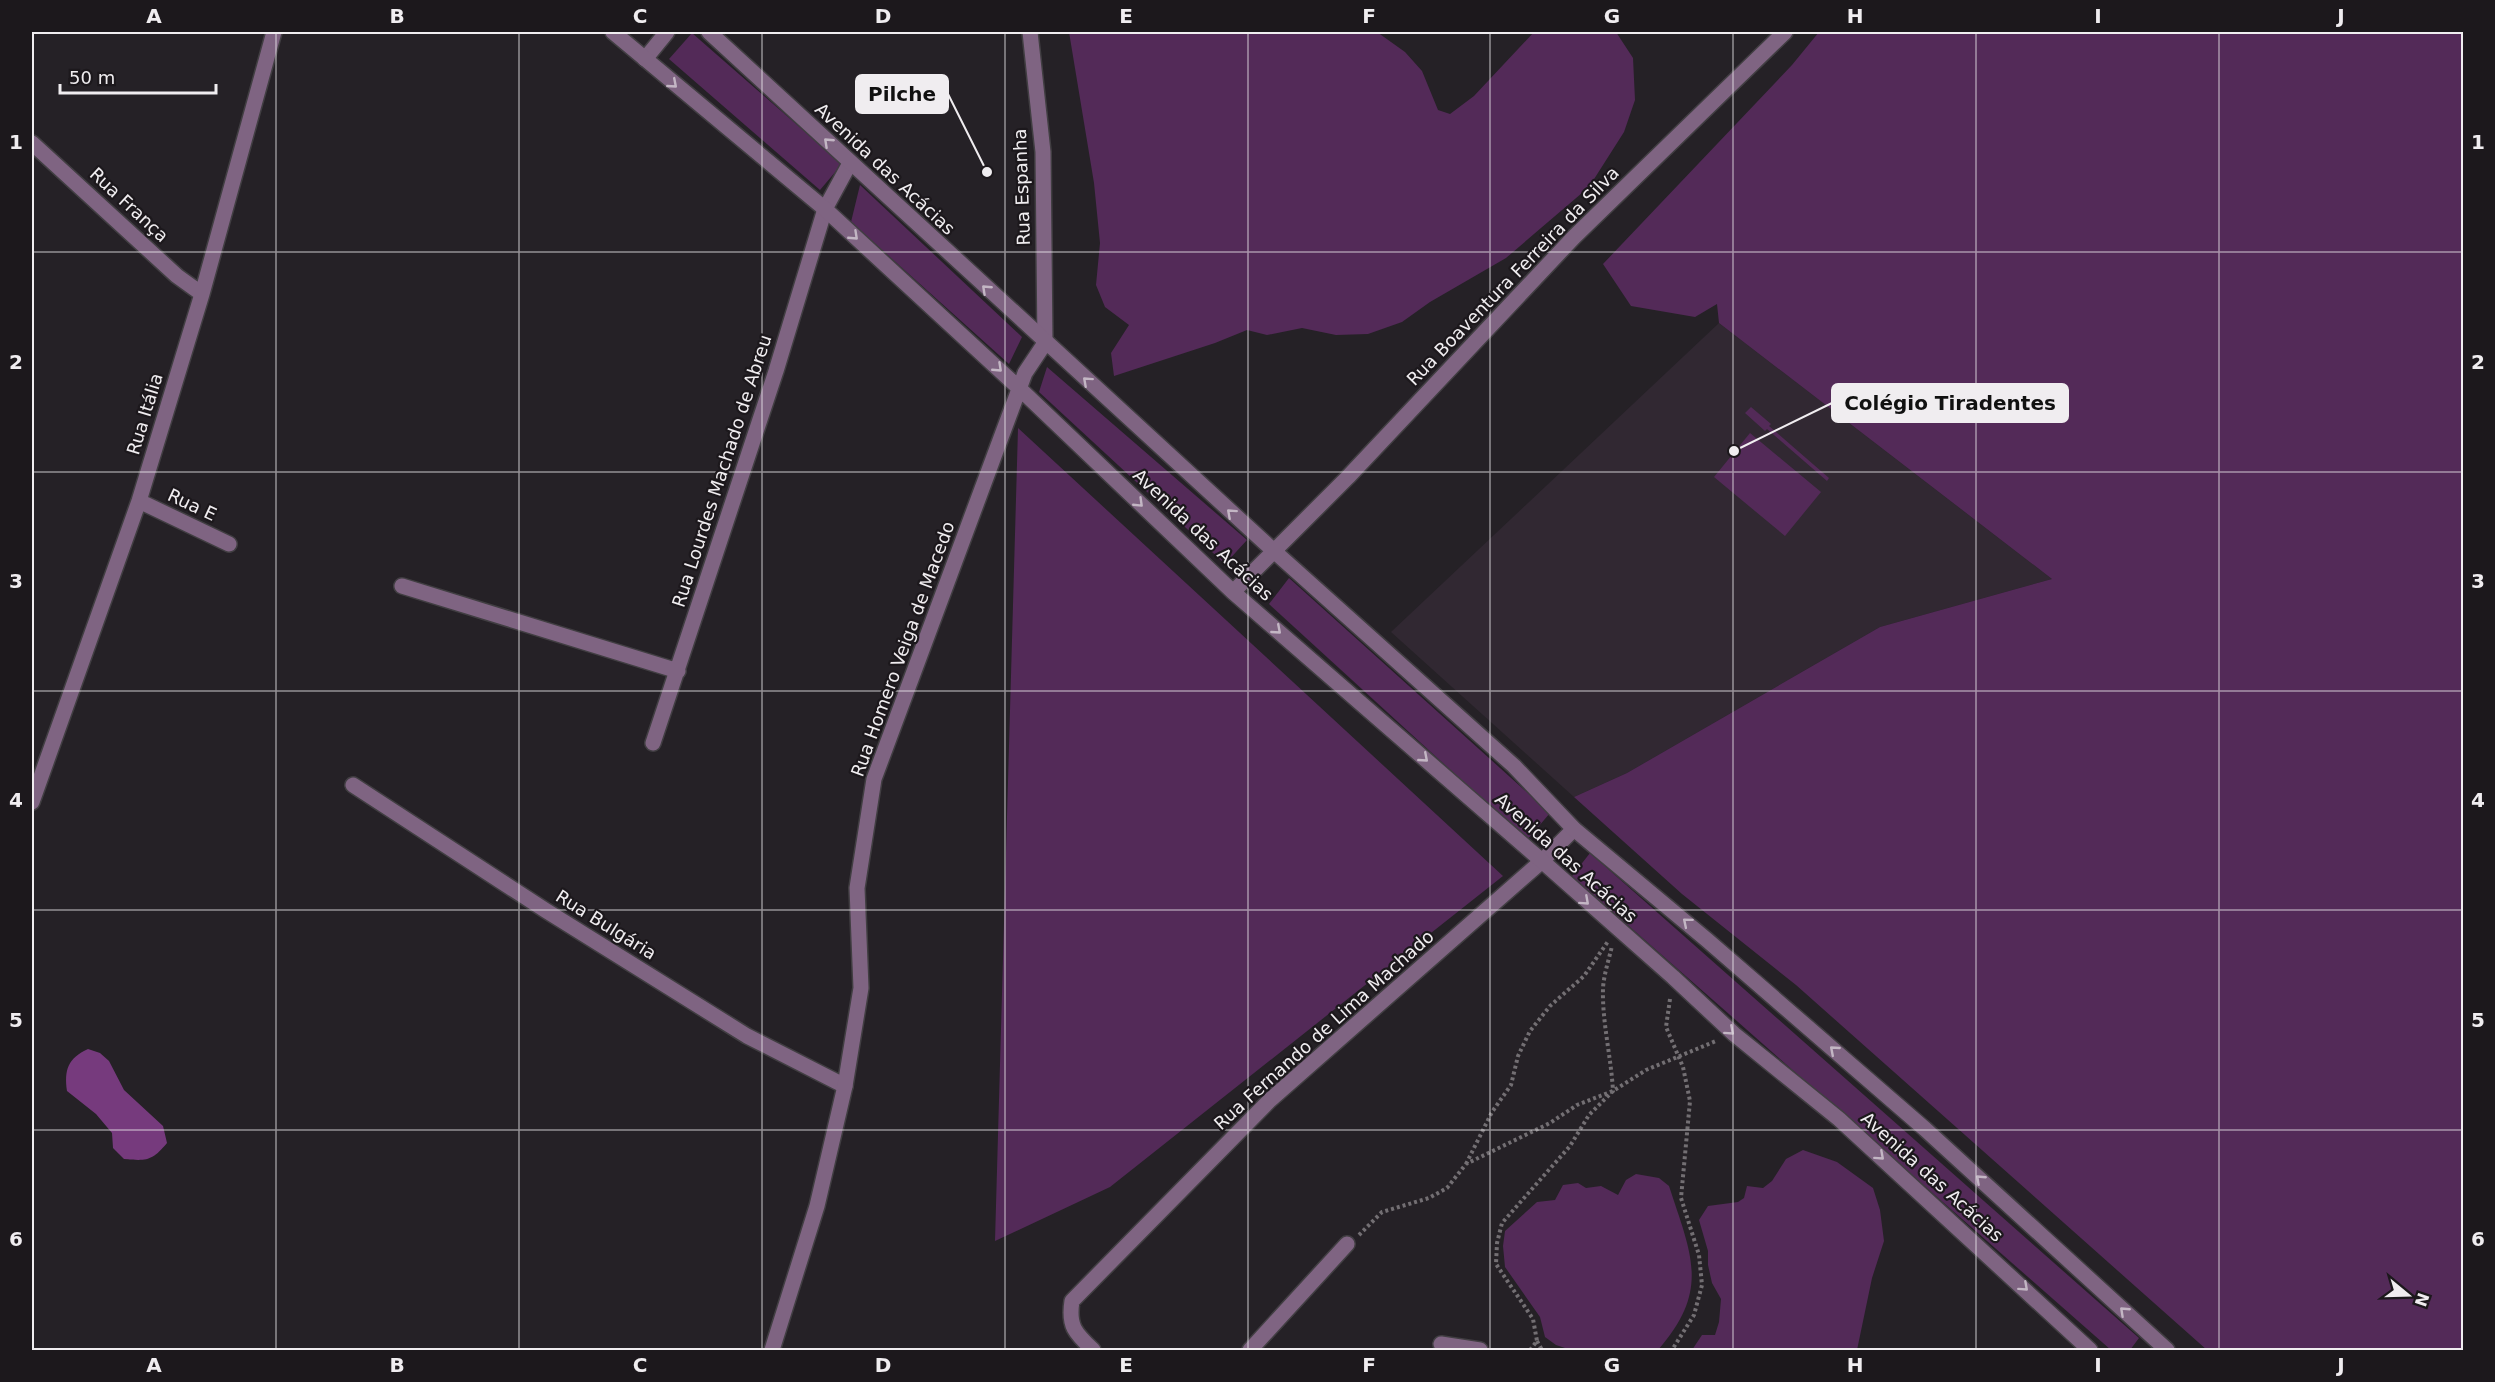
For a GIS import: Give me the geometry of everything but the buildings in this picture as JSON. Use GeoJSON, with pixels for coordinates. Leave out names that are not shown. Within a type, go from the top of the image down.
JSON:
{"type":"FeatureCollection","features":[{"type":"Feature","properties":{"kind":"street","name":"Rua Itália"},"geometry":{"type":"LineString","coordinates":[[32,802],[139,501],[202,294],[274,32]]}},
{"type":"Feature","properties":{"kind":"street","name":"Avenida das Acácias"},"geometry":{"type":"LineString","coordinates":[[613,32],[825,209],[1020,389],[1233,592],[1542,861],[1616,929],[1674,977],[1734,1034],[1839,1119],[2090,1350]]}},
{"type":"Feature","properties":{"kind":"street"},"geometry":{"type":"LineString","coordinates":[[645,59],[667,32]]}},
{"type":"Feature","properties":{"kind":"street","name":"Avenida das Acácias"},"geometry":{"type":"LineString","coordinates":[[709,32],[1045,343],[1507,759],[1574,829],[1707,940],[1925,1129],[2162,1349]]}},
{"type":"Feature","properties":{"kind":"street","name":"Rua Espanha"},"geometry":{"type":"LineString","coordinates":[[1030,32],[1043,152],[1045,343]]}},
{"type":"Feature","properties":{"kind":"street","name":"Rua Boaventura Ferreira da Silva"},"geometry":{"type":"LineString","coordinates":[[1275,552],[1574,237],[1785,32]]}},
{"type":"Feature","properties":{"kind":"street","name":"Rua França"},"geometry":{"type":"LineString","coordinates":[[32,142],[177,276],[202,294]]}},
{"type":"Feature","properties":{"kind":"street","name":"Rua Lourdes Machado de Abreu"},"geometry":{"type":"LineString","coordinates":[[653,743],[776,371],[825,209],[850,163]]}},
{"type":"Feature","properties":{"kind":"street"},"geometry":{"type":"LineString","coordinates":[[1020,389],[1025,373],[1045,343]]}},
{"type":"Feature","properties":{"kind":"street","name":"Rua Homero Veiga de Macedo"},"geometry":{"type":"LineString","coordinates":[[772,1350],[817,1206],[845,1086],[861,988],[857,888],[874,779],[1020,389]]}},
{"type":"Feature","properties":{"kind":"street","name":"Rua E"},"geometry":{"type":"LineString","coordinates":[[139,501],[229,544]]}},
{"type":"Feature","properties":{"kind":"street","name":"Avenida das Acácias"},"geometry":{"type":"LineString","coordinates":[[1233,592],[1275,552]]}},
{"type":"Feature","properties":{"kind":"street"},"geometry":{"type":"LineString","coordinates":[[402,586],[678,671]]}},
{"type":"Feature","properties":{"kind":"street","name":"Rua Bulgária"},"geometry":{"type":"LineString","coordinates":[[352,785],[747,1036],[845,1086]]}},
{"type":"Feature","properties":{"kind":"street","name":"Rua Fernando de Lima Machado"},"geometry":{"type":"LineString","coordinates":[[1093,1350],[1073,1329],[1070,1317],[1072,1301],[1270,1100],[1542,861],[1574,829]]}},
{"type":"Feature","properties":{"kind":"street"},"geometry":{"type":"LineString","coordinates":[[1250,1350],[1347,1244]]}},
{"type":"Feature","properties":{"kind":"street"},"geometry":{"type":"LineString","coordinates":[[1441,1344],[1480,1350]]}},
{"type":"Feature","properties":{"kind":"path"},"geometry":{"type":"LineString","coordinates":[[1542,1350],[1537,1341],[1533,1319],[1496,1264],[1497,1243],[1502,1223],[1570,1146],[1588,1115],[1613,1091],[1603,986],[1616,929]]}},
{"type":"Feature","properties":{"kind":"path"},"geometry":{"type":"LineString","coordinates":[[1347,1244],[1382,1212],[1429,1198],[1447,1188],[1466,1164],[1492,1112],[1511,1085],[1518,1056],[1530,1031],[1550,1006],[1584,976],[1616,929]]}},
{"type":"Feature","properties":{"kind":"path"},"geometry":{"type":"LineString","coordinates":[[1672,1350],[1694,1315],[1702,1285],[1699,1255],[1681,1198],[1690,1101],[1683,1067],[1666,1027],[1674,977]]}},
{"type":"Feature","properties":{"kind":"path"},"geometry":{"type":"LineString","coordinates":[[1466,1164],[1550,1123],[1577,1105],[1613,1091],[1646,1070],[1734,1034]]}},
{"type":"Feature","properties":{"kind":"path"},"geometry":{"type":"LineString","coordinates":[[1530,1350],[1537,1341]]}},
{"type":"Feature","properties":{"kind":"shaded area"},"geometry":{"type":"Polygon","coordinates":[[[1069,32],[1377,32],[1405,52],[1422,71],[1438,110],[1450,114],[1474,96],[1534,32],[1616,32],[1633,58],[1635,100],[1624,132],[1589,187],[1506,258],[1430,302],[1402,322],[1368,334],[1336,335],[1302,328],[1267,335],[1247,330],[1215,343],[1114,376],[1111,353],[1129,325],[1105,307],[1096,285],[1100,243],[1094,183],[1069,32]]]}},
{"type":"Feature","properties":{"kind":"shaded area"},"geometry":{"type":"Polygon","coordinates":[[[1819,32],[2463,32],[2463,1350],[2207,1350],[1796,985],[1682,894],[1574,797],[1627,773],[1880,627],[2052,579],[1719,323],[1717,304],[1695,317],[1631,306],[1603,264],[1792,65],[1819,32]]]}},
{"type":"Feature","properties":{"kind":"shaded area"},"geometry":{"type":"Polygon","coordinates":[[[692,33],[842,164],[820,190],[669,59],[692,33]]]}},
{"type":"Feature","properties":{"kind":"shaded area"},"geometry":{"type":"Polygon","coordinates":[[[860,185],[1022,337],[1009,364],[851,222],[860,185]]]}},
{"type":"Feature","properties":{"kind":"shaded area"},"geometry":{"type":"Polygon","coordinates":[[[1719,323],[2052,579],[1880,627],[1627,773],[1574,797],[1391,632],[1719,323]]]}},
{"type":"Feature","properties":{"kind":"shaded area"},"geometry":{"type":"Polygon","coordinates":[[[1047,367],[1247,540],[1225,564],[1039,392],[1047,367]]]}},
{"type":"Feature","properties":{"kind":"shaded area"},"geometry":{"type":"Polygon","coordinates":[[[1751,407],[1771,424],[1769,426],[1829,478],[1827,481],[1745,413],[1751,407]]]}},
{"type":"Feature","properties":{"kind":"shaded area"},"geometry":{"type":"Polygon","coordinates":[[[1018,428],[1503,876],[1110,1187],[995,1241],[1018,428]]]}},
{"type":"Feature","properties":{"kind":"shaded area"},"geometry":{"type":"Polygon","coordinates":[[[1750,433],[1821,492],[1785,536],[1714,477],[1750,433]]]}},
{"type":"Feature","properties":{"kind":"shaded area"},"geometry":{"type":"Polygon","coordinates":[[[1289,578],[1550,813],[1527,840],[1269,604],[1289,578]]]}},
{"type":"Feature","properties":{"kind":"shaded area"},"geometry":{"type":"Polygon","coordinates":[[[1590,853],[2139,1338],[2130,1350],[2111,1350],[1572,876],[1590,853]]]}},
{"type":"Feature","properties":{"kind":"shaded area"},"geometry":{"type":"Polygon","coordinates":[[[88,1049],[100,1053],[109,1061],[124,1090],[163,1126],[167,1143],[153,1156],[144,1160],[124,1159],[113,1148],[112,1133],[96,1114],[67,1091],[66,1077],[69,1066],[76,1056],[88,1049]]]}},
{"type":"Feature","properties":{"kind":"shaded area"},"geometry":{"type":"Polygon","coordinates":[[[1803,1150],[1837,1162],[1873,1188],[1880,1210],[1884,1241],[1872,1278],[1857,1350],[1692,1350],[1702,1335],[1715,1335],[1719,1322],[1721,1299],[1712,1283],[1708,1251],[1699,1220],[1708,1206],[1738,1202],[1744,1198],[1747,1186],[1763,1188],[1772,1181],[1786,1159],[1803,1150]]]}},
{"type":"Feature","properties":{"kind":"shaded area"},"geometry":{"type":"Polygon","coordinates":[[[1636,1174],[1659,1178],[1669,1186],[1684,1232],[1692,1271],[1691,1290],[1685,1309],[1675,1329],[1658,1350],[1571,1350],[1556,1345],[1545,1337],[1540,1317],[1505,1267],[1503,1246],[1505,1231],[1537,1202],[1555,1200],[1563,1185],[1578,1183],[1586,1188],[1601,1186],[1618,1195],[1626,1180],[1636,1174]]]}},
{"type":"Feature","properties":{"kind":"place","name":"Pilche"},"geometry":{"type":"Point","coordinates":[987,172]}},
{"type":"Feature","properties":{"kind":"place","name":"Colégio Tiradentes"},"geometry":{"type":"Point","coordinates":[1734,451]}}]}
